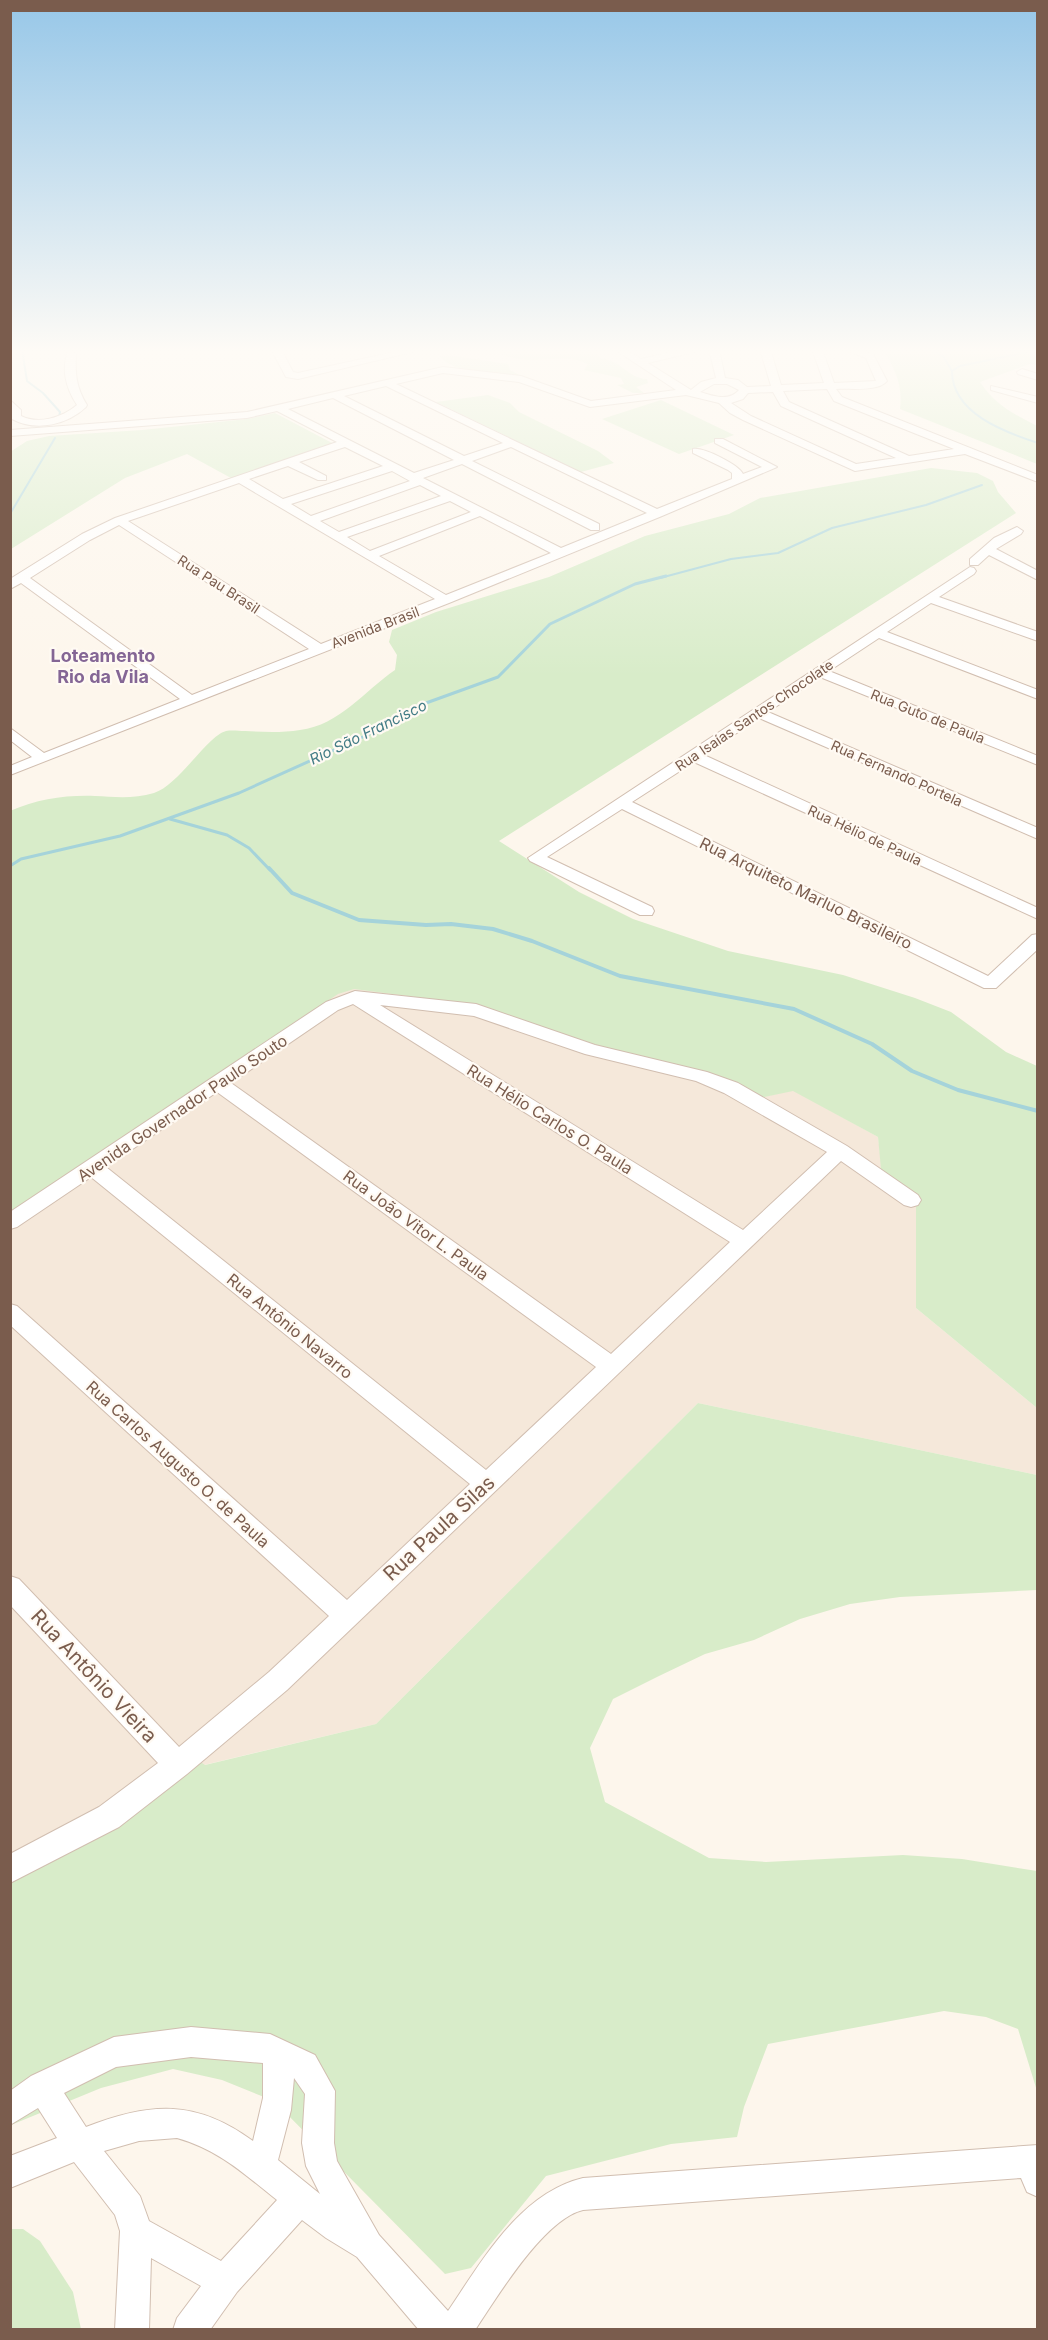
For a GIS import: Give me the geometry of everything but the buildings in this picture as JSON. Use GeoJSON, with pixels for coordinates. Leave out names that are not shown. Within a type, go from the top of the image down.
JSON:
{"type":"FeatureCollection","features":[{"type":"Feature","properties":{"kind":"street"},"geometry":{"type":"LineString","coordinates":[[190,700],[16,582],[86,537],[119,520],[304,458]]}},
{"type":"Feature","properties":{"kind":"street"},"geometry":{"type":"LineString","coordinates":[[375,458],[561,553]]}},
{"type":"Feature","properties":{"kind":"street"},"geometry":{"type":"LineString","coordinates":[[458,458],[596,527]]}},
{"type":"Feature","properties":{"kind":"street"},"geometry":{"type":"LineString","coordinates":[[311,520],[467,458]]}},
{"type":"Feature","properties":{"kind":"street"},"geometry":{"type":"LineString","coordinates":[[540,458],[658,514]]}},
{"type":"Feature","properties":{"kind":"street"},"geometry":{"type":"LineString","coordinates":[[712,458],[732,468],[738,479]]}},
{"type":"Feature","properties":{"kind":"street","name":"Avenida Brasil"},"geometry":{"type":"LineString","coordinates":[[10,771],[446,600],[771,466],[755,458]]}},
{"type":"Feature","properties":{"kind":"street"},"geometry":{"type":"LineString","coordinates":[[835,458],[847,464],[865,467],[920,458]]}},
{"type":"Feature","properties":{"kind":"street"},"geometry":{"type":"LineString","coordinates":[[905,458],[909,460]]}},
{"type":"Feature","properties":{"kind":"street"},"geometry":{"type":"LineString","coordinates":[[983,458],[1038,479]]}},
{"type":"Feature","properties":{"kind":"street"},"geometry":{"type":"LineString","coordinates":[[291,463],[322,477]]}},
{"type":"Feature","properties":{"kind":"street"},"geometry":{"type":"LineString","coordinates":[[283,503],[392,467]]}},
{"type":"Feature","properties":{"kind":"street"},"geometry":{"type":"LineString","coordinates":[[241,479],[446,600]]}},
{"type":"Feature","properties":{"kind":"street"},"geometry":{"type":"LineString","coordinates":[[339,536],[450,496]]}},
{"type":"Feature","properties":{"kind":"street"},"geometry":{"type":"LineString","coordinates":[[548,547],[644,507]]}},
{"type":"Feature","properties":{"kind":"street"},"geometry":{"type":"LineString","coordinates":[[370,555],[480,512]]}},
{"type":"Feature","properties":{"kind":"street","name":"Rua Pau Brasil"},"geometry":{"type":"LineString","coordinates":[[119,520],[319,649]]}},
{"type":"Feature","properties":{"kind":"street","name":"Rua Isaías Santos Chocolate"},"geometry":{"type":"LineString","coordinates":[[646,911],[536,858],[930,598],[972,566],[998,541],[1017,531]]}},
{"type":"Feature","properties":{"kind":"street"},"geometry":{"type":"LineString","coordinates":[[989,550],[1038,576]]}},
{"type":"Feature","properties":{"kind":"street"},"geometry":{"type":"LineString","coordinates":[[930,598],[1038,637]]}},
{"type":"Feature","properties":{"kind":"street"},"geometry":{"type":"LineString","coordinates":[[878,633],[1038,695]]}},
{"type":"Feature","properties":{"kind":"street","name":"Rua Guto de Paula"},"geometry":{"type":"LineString","coordinates":[[819,672],[1038,761]]}},
{"type":"Feature","properties":{"kind":"street","name":"Rua Fernando Portela"},"geometry":{"type":"LineString","coordinates":[[757,712],[1038,834]]}},
{"type":"Feature","properties":{"kind":"street"},"geometry":{"type":"LineString","coordinates":[[10,732],[43,759]]}},
{"type":"Feature","properties":{"kind":"street","name":"Rua Hélio de Paula"},"geometry":{"type":"LineString","coordinates":[[693,756],[1038,914]]}},
{"type":"Feature","properties":{"kind":"street","name":"Rua Arquiteto Marluo Brasileiro"},"geometry":{"type":"LineString","coordinates":[[622,803],[990,984],[1038,939]]}},
{"type":"Feature","properties":{"kind":"street"},"geometry":{"type":"LineString","coordinates":[[355,997],[476,1010],[591,1050],[701,1076],[731,1088],[840,1151],[911,1200]]}},
{"type":"Feature","properties":{"kind":"street","name":"Avenida Governador Paulo Souto"},"geometry":{"type":"LineString","coordinates":[[10,1222],[332,1006],[355,997]]}},
{"type":"Feature","properties":{"kind":"street","name":"Rua Hélio Carlos O. Paula"},"geometry":{"type":"LineString","coordinates":[[355,997],[745,1241]]}},
{"type":"Feature","properties":{"kind":"street","name":"Rua João Vitor L. Paula"},"geometry":{"type":"LineString","coordinates":[[218,1083],[613,1367]]}},
{"type":"Feature","properties":{"kind":"street","name":"Rua Paula Silas"},"geometry":{"type":"LineString","coordinates":[[10,1869],[109,1817],[178,1765],[278,1681],[840,1151]]}},
{"type":"Feature","properties":{"kind":"street","name":"Rua Antônio Navarro"},"geometry":{"type":"LineString","coordinates":[[93,1168],[487,1484]]}},
{"type":"Feature","properties":{"kind":"street","name":"Rua Carlos Augusto O. de Paula"},"geometry":{"type":"LineString","coordinates":[[10,1312],[346,1615]]}},
{"type":"Feature","properties":{"kind":"street","name":"Rua Antônio Vieira"},"geometry":{"type":"LineString","coordinates":[[10,1587],[178,1765]]}},
{"type":"Feature","properties":{"kind":"street"},"geometry":{"type":"LineString","coordinates":[[10,2110],[42,2087],[114,2052],[191,2042],[270,2049],[304,2066],[320,2091],[318,2143],[322,2166],[368,2246],[442,2330]]}},
{"type":"Feature","properties":{"kind":"street"},"geometry":{"type":"LineString","coordinates":[[260,2166],[274,2127],[280,2090],[278,2053]]}},
{"type":"Feature","properties":{"kind":"street"},"geometry":{"type":"LineString","coordinates":[[42,2087],[80,2145],[129,2207],[136,2231],[132,2330]]}},
{"type":"Feature","properties":{"kind":"street"},"geometry":{"type":"LineString","coordinates":[[10,2172],[80,2145],[139,2126],[177,2123],[209,2132],[260,2166],[337,2227],[368,2246]]}},
{"type":"Feature","properties":{"kind":"street"},"geometry":{"type":"LineString","coordinates":[[455,2330],[497,2268],[545,2214],[573,2197],[604,2190],[640,2190],[1036,2168]]}},
{"type":"Feature","properties":{"kind":"street"},"geometry":{"type":"LineString","coordinates":[[189,2330],[225,2280],[301,2198]]}},
{"type":"Feature","properties":{"kind":"street"},"geometry":{"type":"LineString","coordinates":[[136,2231],[225,2280]]}},
{"type":"Feature","properties":{"kind":"shaded area"},"geometry":{"type":"Polygon","coordinates":[[[299,957],[477,1005],[708,1072],[759,1098],[793,1090],[878,1137],[882,1169],[916,1199],[916,1308],[1037,1408],[1037,1475],[698,1403],[376,1724],[204,1765],[11,1950],[11,1143],[299,957]]]}},
{"type":"Feature","properties":{"kind":"green space"},"geometry":{"type":"Polygon","coordinates":[[[10,458],[176,458],[125,478],[11,549],[10,458]]]}},
{"type":"Feature","properties":{"kind":"green space"},"geometry":{"type":"Polygon","coordinates":[[[195,458],[291,458],[231,478],[195,458]]]}},
{"type":"Feature","properties":{"kind":"green space"},"geometry":{"type":"Polygon","coordinates":[[[552,458],[608,458],[614,463],[581,472],[552,458]]]}},
{"type":"Feature","properties":{"kind":"green space"},"geometry":{"type":"Polygon","coordinates":[[[1023,458],[1037,458],[1037,464],[1023,458]]]}},
{"type":"Feature","properties":{"kind":"green space"},"geometry":{"type":"Polygon","coordinates":[[[931,468],[977,473],[993,481],[998,492],[1016,513],[499,841],[579,892],[633,919],[728,951],[843,975],[915,998],[951,1012],[1006,1052],[1037,1066],[1037,1408],[916,1308],[916,1199],[881,1169],[878,1137],[793,1091],[759,1098],[708,1072],[597,1046],[477,1005],[354,989],[338,994],[11,1211],[10,811],[31,803],[62,797],[147,795],[173,781],[210,742],[226,731],[293,731],[314,727],[327,721],[351,706],[395,670],[397,655],[389,642],[392,630],[436,612],[549,577],[645,536],[729,514],[760,498],[931,468]]]}},
{"type":"Feature","properties":{"kind":"green space"},"geometry":{"type":"Polygon","coordinates":[[[698,1403],[1037,1475],[1037,1590],[900,1597],[850,1604],[800,1619],[754,1640],[705,1654],[613,1699],[590,1748],[605,1802],[709,1858],[766,1862],[903,1855],[962,1859],[1037,1871],[1037,2091],[1018,2029],[986,2017],[944,2011],[768,2044],[744,2107],[737,2137],[671,2144],[546,2176],[471,2268],[445,2274],[274,2101],[222,2080],[173,2069],[101,2088],[11,2125],[11,1881],[196,1759],[205,1765],[376,1724],[698,1403]]]}},
{"type":"Feature","properties":{"kind":"green space"},"geometry":{"type":"Polygon","coordinates":[[[11,2229],[23,2229],[40,2241],[73,2292],[81,2329],[11,2329],[11,2229]]]}},
{"type":"Feature","properties":{"kind":"waterway"},"geometry":{"type":"LineString","coordinates":[[10,514],[43,458]]}},
{"type":"Feature","properties":{"kind":"waterway","name":"Rio São Francisco"},"geometry":{"type":"LineString","coordinates":[[660,578],[731,559],[778,553],[832,528],[926,505],[982,485]]}},
{"type":"Feature","properties":{"kind":"waterway","name":"Rio São Francisco"},"geometry":{"type":"LineString","coordinates":[[10,866],[21,859],[120,836],[239,793],[385,727],[415,707],[498,677],[550,624],[635,584],[666,576]]}},
{"type":"Feature","properties":{"kind":"waterway"},"geometry":{"type":"LineString","coordinates":[[170,819],[227,835],[249,848],[270,870]]}},
{"type":"Feature","properties":{"kind":"waterway"},"geometry":{"type":"LineString","coordinates":[[269,868],[292,893],[359,920],[426,925],[451,924],[493,929],[532,941],[620,976],[794,1009],[872,1044],[912,1071],[958,1090],[1038,1111]]}},
{"type":"Feature","properties":{"kind":"district","name":"Loteamento Rio da Vila"},"geometry":{"type":"Point","coordinates":[103,665]}}]}
